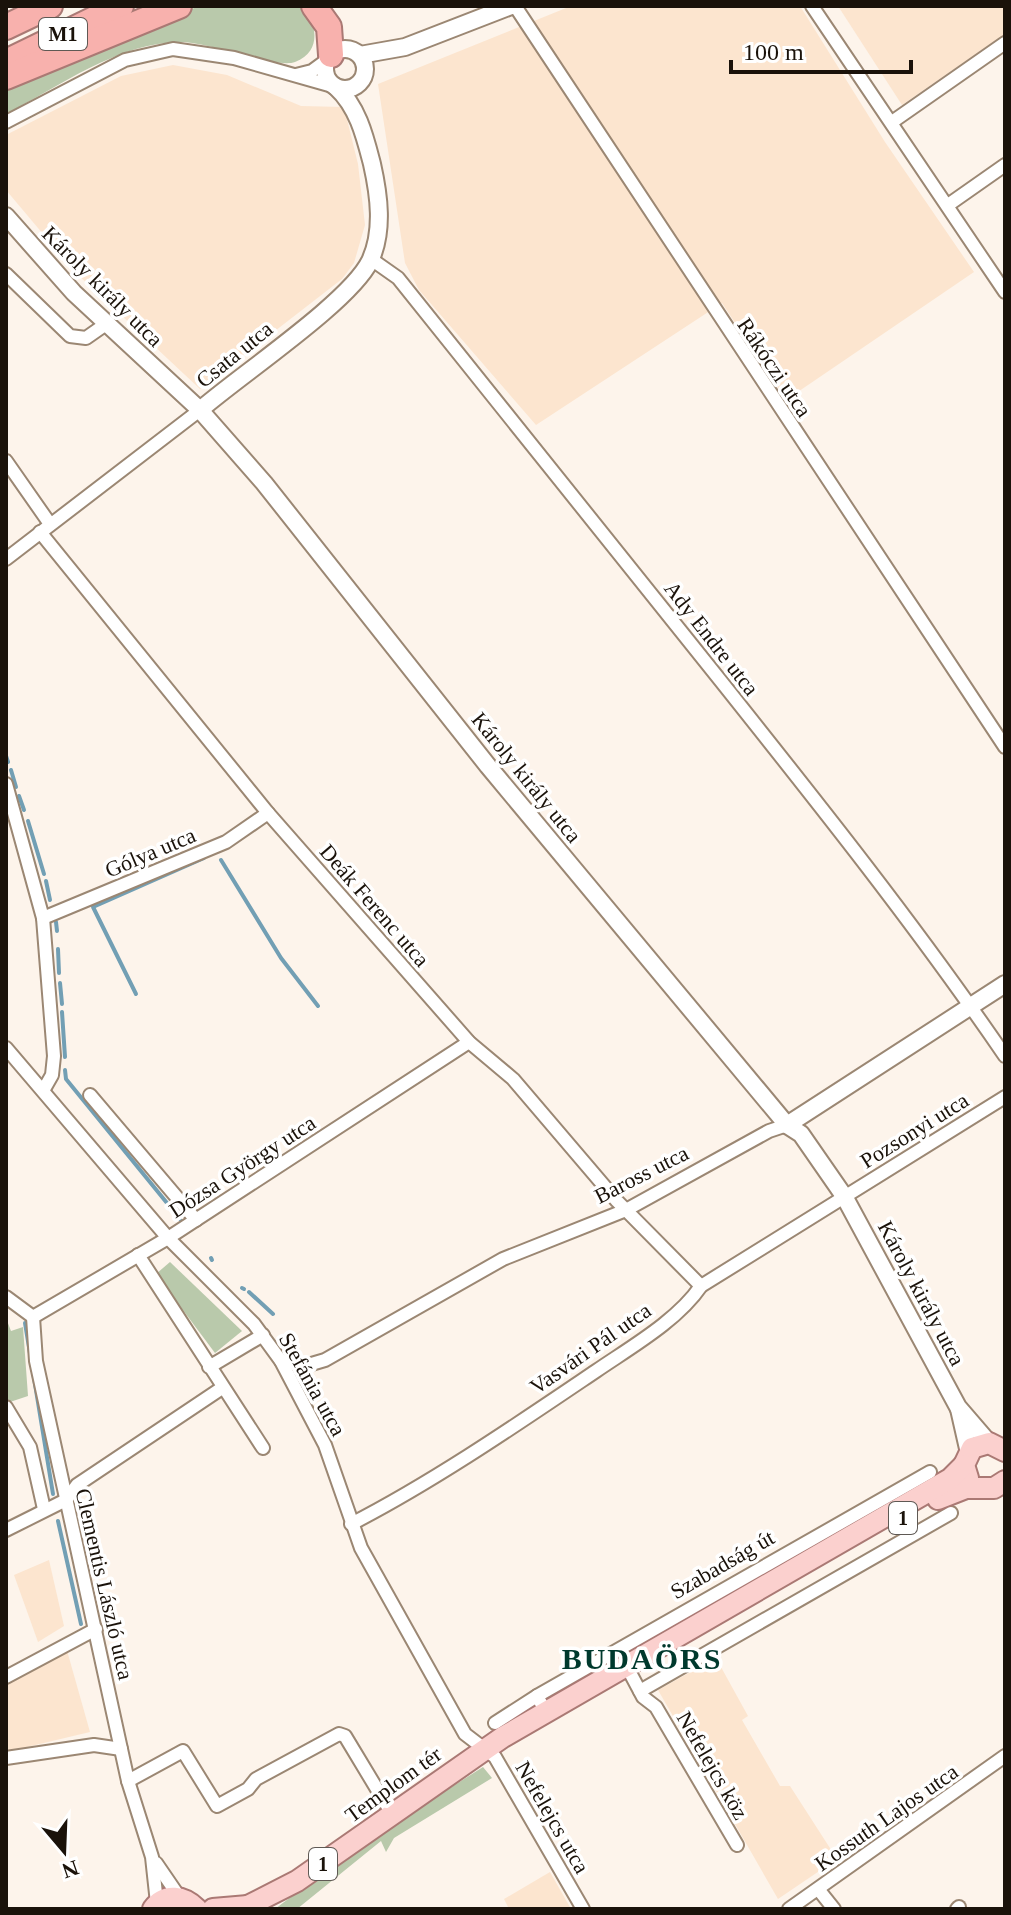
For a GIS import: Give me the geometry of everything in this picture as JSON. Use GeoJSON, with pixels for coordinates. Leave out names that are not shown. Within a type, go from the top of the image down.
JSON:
{"type":"FeatureCollection","features":[{"type":"Feature","properties":{"kind":"highway","name":"M1"},"geometry":{"type":"LineString","coordinates":[[6,27],[50,6]]}},
{"type":"Feature","properties":{"kind":"highway","name":"M1"},"geometry":{"type":"LineString","coordinates":[[6,62],[121,6]]}},
{"type":"Feature","properties":{"kind":"highway"},"geometry":{"type":"LineString","coordinates":[[6,77],[179,6]]}},
{"type":"Feature","properties":{"kind":"highway"},"geometry":{"type":"LineString","coordinates":[[314,6],[329,27],[329,58]]}},
{"type":"Feature","properties":{"kind":"main road","name":"1"},"geometry":{"type":"LineString","coordinates":[[966,1459],[977,1445],[1000,1446]]}},
{"type":"Feature","properties":{"kind":"main road"},"geometry":{"type":"LineString","coordinates":[[966,1459],[967,1477],[980,1488]]}},
{"type":"Feature","properties":{"kind":"main road","name":"Szabadság út"},"geometry":{"type":"LineString","coordinates":[[484,1749],[541,1704],[627,1667],[827,1554],[950,1479],[966,1459]]}},
{"type":"Feature","properties":{"kind":"main road","name":"1"},"geometry":{"type":"LineString","coordinates":[[980,1488],[994,1488],[1005,1481]]}},
{"type":"Feature","properties":{"kind":"main road","name":"Szabadság út"},"geometry":{"type":"LineString","coordinates":[[827,1554],[855,1544],[956,1490],[980,1488]]}},
{"type":"Feature","properties":{"kind":"main road","name":"Templom tér"},"geometry":{"type":"LineString","coordinates":[[213,1909],[245,1908],[297,1881],[484,1749]]}},
{"type":"Feature","properties":{"kind":"main road"},"geometry":{"type":"LineString","coordinates":[[155,1906],[191,1905],[205,1909]]}},
{"type":"Feature","properties":{"kind":"street"},"geometry":{"type":"LineString","coordinates":[[289,76],[312,71],[342,50],[360,55],[405,47],[513,6]]}},
{"type":"Feature","properties":{"kind":"street","name":"Rákóczi utca"},"geometry":{"type":"LineString","coordinates":[[513,6],[1005,747]]}},
{"type":"Feature","properties":{"kind":"street"},"geometry":{"type":"LineString","coordinates":[[812,6],[1005,292]]}},
{"type":"Feature","properties":{"kind":"street"},"geometry":{"type":"LineString","coordinates":[[892,122],[1005,43]]}},
{"type":"Feature","properties":{"kind":"street"},"geometry":{"type":"LineString","coordinates":[[6,122],[109,67],[144,53],[173,49],[205,52],[349,89],[405,47]]}},
{"type":"Feature","properties":{"kind":"street"},"geometry":{"type":"LineString","coordinates":[[360,55],[362,78]]}},
{"type":"Feature","properties":{"kind":"street"},"geometry":{"type":"LineString","coordinates":[[329,58],[326,73],[336,87]]}},
{"type":"Feature","properties":{"kind":"street","name":"Csata utca"},"geometry":{"type":"LineString","coordinates":[[6,559],[200,410],[346,292],[371,259],[378,233],[379,207],[361,124],[362,78]]}},
{"type":"Feature","properties":{"kind":"street","name":"Csata utca"},"geometry":{"type":"LineString","coordinates":[[336,87],[345,95],[361,124]]}},
{"type":"Feature","properties":{"kind":"street"},"geometry":{"type":"LineString","coordinates":[[948,205],[1005,165]]}},
{"type":"Feature","properties":{"kind":"street","name":"Károly király utca"},"geometry":{"type":"LineString","coordinates":[[6,216],[42,259],[106,324],[200,410],[274,495],[498,778],[787,1125],[801,1134],[844,1196],[958,1407],[1000,1446]]}},
{"type":"Feature","properties":{"kind":"street","name":"Ady Endre utca"},"geometry":{"type":"LineString","coordinates":[[371,259],[398,278],[850,844],[1005,1056]]}},
{"type":"Feature","properties":{"kind":"street"},"geometry":{"type":"LineString","coordinates":[[6,274],[70,336],[86,338],[106,324]]}},
{"type":"Feature","properties":{"kind":"street","name":"Deák Ferenc utca"},"geometry":{"type":"LineString","coordinates":[[6,461],[45,528],[268,813],[469,1042],[513,1079],[626,1210],[701,1286]]}},
{"type":"Feature","properties":{"kind":"street"},"geometry":{"type":"LineString","coordinates":[[6,784],[43,918],[54,1056],[52,1075],[44,1089]]}},
{"type":"Feature","properties":{"kind":"street","name":"Gólya utca"},"geometry":{"type":"LineString","coordinates":[[43,918],[226,842],[268,813]]}},
{"type":"Feature","properties":{"kind":"street","name":"Baross utca"},"geometry":{"type":"LineString","coordinates":[[281,1361],[308,1365],[325,1360],[503,1259],[626,1210],[769,1131],[787,1125],[1005,984]]}},
{"type":"Feature","properties":{"kind":"street","name":"Dózsa György utca"},"geometry":{"type":"LineString","coordinates":[[33,1317],[168,1238],[469,1042]]}},
{"type":"Feature","properties":{"kind":"street","name":"Stefánia utca"},"geometry":{"type":"LineString","coordinates":[[6,1048],[168,1238],[263,1335],[281,1361],[325,1445],[351,1524],[465,1734],[484,1749]]}},
{"type":"Feature","properties":{"kind":"street"},"geometry":{"type":"LineString","coordinates":[[90,1095],[196,1220]]}},
{"type":"Feature","properties":{"kind":"street","name":"Pozsonyi utca"},"geometry":{"type":"LineString","coordinates":[[844,1196],[1005,1097]]}},
{"type":"Feature","properties":{"kind":"street","name":"Vasvári Pál utca"},"geometry":{"type":"LineString","coordinates":[[351,1524],[544,1406],[630,1347],[693,1298],[701,1286],[844,1196]]}},
{"type":"Feature","properties":{"kind":"street"},"geometry":{"type":"LineString","coordinates":[[138,1255],[263,1448]]}},
{"type":"Feature","properties":{"kind":"street"},"geometry":{"type":"LineString","coordinates":[[6,1297],[33,1317]]}},
{"type":"Feature","properties":{"kind":"street","name":"Clementis László utca"},"geometry":{"type":"LineString","coordinates":[[33,1317],[36,1361],[66,1500],[128,1781],[152,1857],[155,1906]]}},
{"type":"Feature","properties":{"kind":"street"},"geometry":{"type":"LineString","coordinates":[[209,1367],[263,1335]]}},
{"type":"Feature","properties":{"kind":"street"},"geometry":{"type":"LineString","coordinates":[[6,1530],[66,1500],[77,1485],[222,1388]]}},
{"type":"Feature","properties":{"kind":"street","name":"Clementis László utca"},"geometry":{"type":"LineString","coordinates":[[6,1407],[30,1447],[44,1509]]}},
{"type":"Feature","properties":{"kind":"street","name":"Károly király utca"},"geometry":{"type":"LineString","coordinates":[[958,1407],[966,1459]]}},
{"type":"Feature","properties":{"kind":"street","name":"Szabadság út"},"geometry":{"type":"LineString","coordinates":[[495,1723],[541,1704],[930,1472]]}},
{"type":"Feature","properties":{"kind":"street"},"geometry":{"type":"LineString","coordinates":[[640,1691],[951,1513]]}},
{"type":"Feature","properties":{"kind":"street"},"geometry":{"type":"LineString","coordinates":[[6,1677],[96,1629]]}},
{"type":"Feature","properties":{"kind":"street","name":"Nefelejcs köz"},"geometry":{"type":"LineString","coordinates":[[627,1667],[640,1691],[656,1707],[737,1845]]}},
{"type":"Feature","properties":{"kind":"street"},"geometry":{"type":"LineString","coordinates":[[128,1781],[181,1751],[189,1754],[217,1806],[248,1789],[256,1779],[339,1734],[345,1736],[392,1814]]}},
{"type":"Feature","properties":{"kind":"street"},"geometry":{"type":"LineString","coordinates":[[6,1758],[94,1745],[121,1749]]}},
{"type":"Feature","properties":{"kind":"street","name":"Nefelejcs utca"},"geometry":{"type":"LineString","coordinates":[[484,1749],[495,1757],[583,1909]]}},
{"type":"Feature","properties":{"kind":"street","name":"Kossuth Lajos utca"},"geometry":{"type":"LineString","coordinates":[[789,1909],[1005,1756]]}},
{"type":"Feature","properties":{"kind":"street","name":"Clementis László utca"},"geometry":{"type":"LineString","coordinates":[[152,1857],[191,1905]]}},
{"type":"Feature","properties":{"kind":"street"},"geometry":{"type":"LineString","coordinates":[[818,1889],[834,1909]]}},
{"type":"Feature","properties":{"kind":"shaded area"},"geometry":{"type":"Polygon","coordinates":[[[571,6],[800,6],[885,142],[974,272],[786,400],[722,303],[536,425],[419,290],[405,263],[378,84],[571,6]]]}},
{"type":"Feature","properties":{"kind":"shaded area"},"geometry":{"type":"Polygon","coordinates":[[[838,6],[1005,6],[1005,34],[902,105],[838,6]]]}},
{"type":"Feature","properties":{"kind":"shaded area"},"geometry":{"type":"Polygon","coordinates":[[[173,65],[227,75],[301,106],[344,107],[358,164],[365,225],[354,263],[342,279],[200,389],[75,272],[6,190],[6,135],[121,76],[173,65]]]}},
{"type":"Feature","properties":{"kind":"shaded area"},"geometry":{"type":"Polygon","coordinates":[[[49,1560],[64,1626],[38,1642],[14,1575],[49,1560]]]}},
{"type":"Feature","properties":{"kind":"shaded area"},"geometry":{"type":"Polygon","coordinates":[[[66,1647],[90,1732],[6,1752],[6,1682],[66,1647]]]}},
{"type":"Feature","properties":{"kind":"shaded area"},"geometry":{"type":"Polygon","coordinates":[[[716,1658],[748,1716],[742,1720],[780,1786],[790,1786],[837,1859],[778,1899],[658,1690],[716,1658]]]}},
{"type":"Feature","properties":{"kind":"shaded area"},"geometry":{"type":"Polygon","coordinates":[[[550,1872],[571,1909],[509,1909],[504,1899],[550,1872]]]}},
{"type":"Feature","properties":{"kind":"green space"},"geometry":{"type":"Polygon","coordinates":[[[199,6],[306,6],[314,30],[313,45],[304,57],[286,63],[193,43],[158,44],[135,49],[90,68],[6,114],[6,85],[199,6]]]}},
{"type":"Feature","properties":{"kind":"green space"},"geometry":{"type":"Polygon","coordinates":[[[170,1262],[242,1331],[215,1353],[156,1274],[170,1262]]]}},
{"type":"Feature","properties":{"kind":"green space"},"geometry":{"type":"Polygon","coordinates":[[[6,1318],[11,1331],[23,1327],[28,1396],[10,1402],[6,1396],[6,1318]]]}},
{"type":"Feature","properties":{"kind":"green space"},"geometry":{"type":"Polygon","coordinates":[[[483,1767],[492,1778],[394,1838],[386,1852],[381,1841],[297,1909],[275,1909],[392,1820],[414,1811],[483,1767]]]}},
{"type":"Feature","properties":{"kind":"waterway"},"geometry":{"type":"LineString","coordinates":[[6,756],[8,762]]}},
{"type":"Feature","properties":{"kind":"waterway"},"geometry":{"type":"LineString","coordinates":[[11,770],[16,787]]}},
{"type":"Feature","properties":{"kind":"waterway"},"geometry":{"type":"LineString","coordinates":[[19,796],[24,810]]}},
{"type":"Feature","properties":{"kind":"waterway"},"geometry":{"type":"LineString","coordinates":[[28,821],[44,874]]}},
{"type":"Feature","properties":{"kind":"waterway"},"geometry":{"type":"LineString","coordinates":[[136,994],[93,907],[204,858]]}},
{"type":"Feature","properties":{"kind":"waterway"},"geometry":{"type":"LineString","coordinates":[[221,860],[281,958],[318,1006]]}},
{"type":"Feature","properties":{"kind":"waterway"},"geometry":{"type":"LineString","coordinates":[[46,881],[50,900]]}},
{"type":"Feature","properties":{"kind":"waterway"},"geometry":{"type":"LineString","coordinates":[[56,922],[57,931]]}},
{"type":"Feature","properties":{"kind":"waterway"},"geometry":{"type":"LineString","coordinates":[[58,949],[59,973]]}},
{"type":"Feature","properties":{"kind":"waterway"},"geometry":{"type":"LineString","coordinates":[[60,983],[62,1004]]}},
{"type":"Feature","properties":{"kind":"waterway"},"geometry":{"type":"LineString","coordinates":[[62,1012],[65,1057]]}},
{"type":"Feature","properties":{"kind":"waterway"},"geometry":{"type":"LineString","coordinates":[[65,1070],[66,1079],[180,1219]]}},
{"type":"Feature","properties":{"kind":"waterway"},"geometry":{"type":"LineString","coordinates":[[249,1292],[273,1314]]}},
{"type":"Feature","properties":{"kind":"waterway"},"geometry":{"type":"LineString","coordinates":[[25,1323],[53,1494]]}},
{"type":"Feature","properties":{"kind":"waterway"},"geometry":{"type":"LineString","coordinates":[[58,1521],[81,1624]]}},
{"type":"Feature","properties":{"kind":"district","name":"BUDAÖRS"},"geometry":{"type":"Point","coordinates":[642,1659]}}]}
